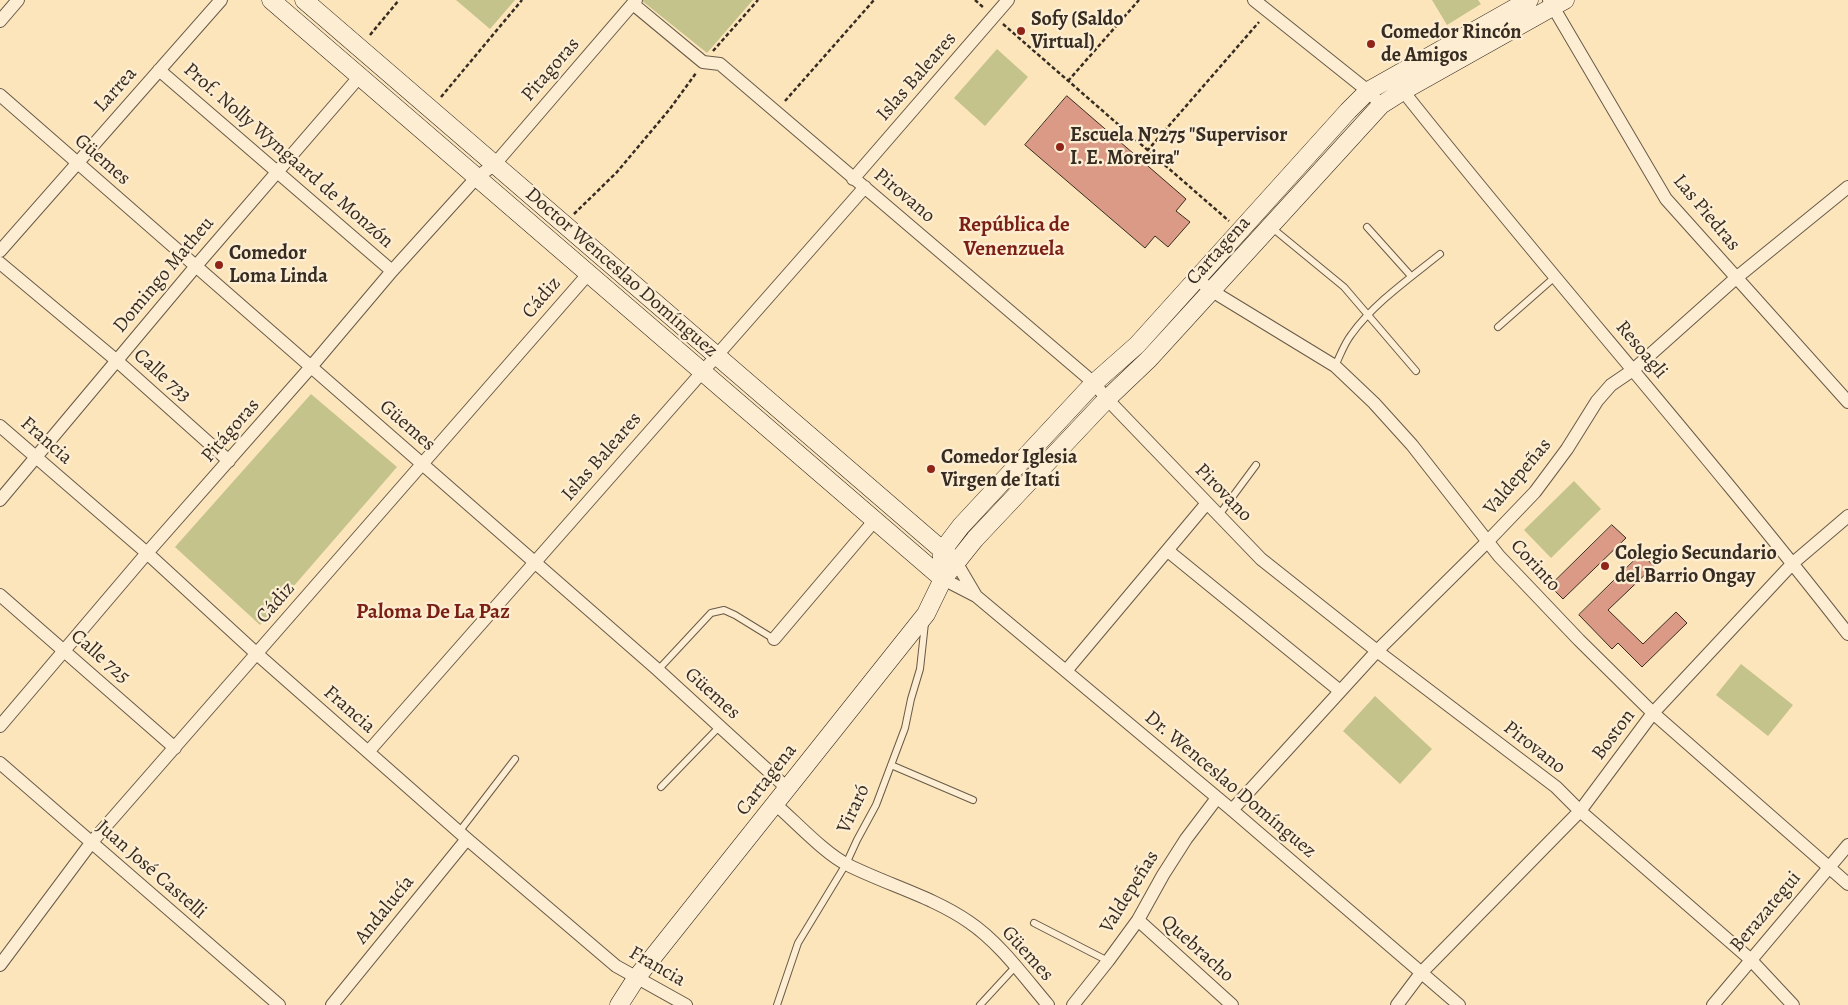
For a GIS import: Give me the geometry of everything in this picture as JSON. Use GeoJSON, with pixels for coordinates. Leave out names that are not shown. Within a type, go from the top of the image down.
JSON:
{"type":"FeatureCollection","features":[{"type":"Feature","properties":{"kind":"main road","name":"Doctor Wenceslao Domínguez"},"geometry":{"type":"LineString","coordinates":[[271,0],[943,579]]}},
{"type":"Feature","properties":{"kind":"main road","name":"Doctor Wenceslao Domínguez"},"geometry":{"type":"LineString","coordinates":[[304,0],[956,562]]}},
{"type":"Feature","properties":{"kind":"main road","name":"Cartagena"},"geometry":{"type":"LineString","coordinates":[[943,579],[942,551],[961,526],[1094,383],[1137,345],[1239,230],[1368,91],[1529,0]]}},
{"type":"Feature","properties":{"kind":"main road","name":"Cartagena"},"geometry":{"type":"LineString","coordinates":[[619,1005],[637,976],[926,614],[943,579],[975,540],[1107,399],[1149,359],[1212,292],[1382,105],[1403,90],[1556,2]]}},
{"type":"Feature","properties":{"kind":"street"},"geometry":{"type":"LineString","coordinates":[[0,21],[18,0]]}},
{"type":"Feature","properties":{"kind":"street","name":"Larrea"},"geometry":{"type":"LineString","coordinates":[[0,250],[220,0]]}},
{"type":"Feature","properties":{"kind":"street","name":"Islas Baleares"},"geometry":{"type":"LineString","coordinates":[[853,179],[1008,0]]}},
{"type":"Feature","properties":{"kind":"street"},"geometry":{"type":"LineString","coordinates":[[1254,0],[1368,91],[1382,105]]}},
{"type":"Feature","properties":{"kind":"street","name":"Pirovano"},"geometry":{"type":"LineString","coordinates":[[635,2],[703,62],[720,64],[1094,383],[1107,399],[1261,558],[1377,651],[1556,787],[1580,811],[1750,959],[1793,1005]]}},
{"type":"Feature","properties":{"kind":"street","name":"Pitagoras"},"geometry":{"type":"LineString","coordinates":[[494,165],[635,2]]}},
{"type":"Feature","properties":{"kind":"street","name":"Las Piedras"},"geometry":{"type":"LineString","coordinates":[[1556,2],[1666,199],[1848,402]]}},
{"type":"Feature","properties":{"kind":"street","name":"Prof. Nolly Wyngaard de Monzón"},"geometry":{"type":"LineString","coordinates":[[159,70],[392,270]]}},
{"type":"Feature","properties":{"kind":"street","name":"Domingo Matheu"},"geometry":{"type":"LineString","coordinates":[[0,500],[116,360],[360,76]]}},
{"type":"Feature","properties":{"kind":"street","name":"Resoagli"},"geometry":{"type":"LineString","coordinates":[[1403,90],[1461,164],[1556,276],[1793,564],[1848,634]]}},
{"type":"Feature","properties":{"kind":"street","name":"Güemes"},"geometry":{"type":"LineString","coordinates":[[0,95],[310,368],[658,670],[787,788]]}},
{"type":"Feature","properties":{"kind":"street","name":"Pitágoras"},"geometry":{"type":"LineString","coordinates":[[0,726],[63,650],[310,368],[392,270],[477,177],[494,165]]}},
{"type":"Feature","properties":{"kind":"street","name":"Islas Baleares"},"geometry":{"type":"LineString","coordinates":[[368,752],[865,187]]}},
{"type":"Feature","properties":{"kind":"street","name":"Valdepeñas"},"geometry":{"type":"LineString","coordinates":[[1232,810],[1377,651],[1535,492],[1567,449],[1597,401],[1611,385],[1633,370],[1736,278],[1848,187]]}},
{"type":"Feature","properties":{"kind":"street","name":"Calle 733"},"geometry":{"type":"LineString","coordinates":[[0,263],[116,360],[229,461]]}},
{"type":"Feature","properties":{"kind":"street","name":"Cádiz"},"geometry":{"type":"LineString","coordinates":[[0,965],[91,843],[589,273]]}},
{"type":"Feature","properties":{"kind":"street","name":"Corinto"},"geometry":{"type":"LineString","coordinates":[[1196,278],[1212,292],[1335,366],[1374,403],[1412,445],[1487,542],[1538,598],[1653,713],[1848,884]]}},
{"type":"Feature","properties":{"kind":"street","name":"Francia"},"geometry":{"type":"LineString","coordinates":[[0,426],[147,553],[257,654],[463,836],[616,966],[686,1005]]}},
{"type":"Feature","properties":{"kind":"street"},"geometry":{"type":"LineString","coordinates":[[1066,671],[1207,503]]}},
{"type":"Feature","properties":{"kind":"street","name":"Boston"},"geometry":{"type":"LineString","coordinates":[[1397,1005],[1421,974],[1580,811],[1653,713],[1793,564],[1848,516]]}},
{"type":"Feature","properties":{"kind":"street"},"geometry":{"type":"LineString","coordinates":[[774,640],[875,520]]}},
{"type":"Feature","properties":{"kind":"street"},"geometry":{"type":"LineString","coordinates":[[1168,551],[1340,691]]}},
{"type":"Feature","properties":{"kind":"street","name":"Dr. Wenceslao Domínguez"},"geometry":{"type":"LineString","coordinates":[[956,562],[976,596]]}},
{"type":"Feature","properties":{"kind":"street","name":"Dr. Wenceslao Domínguez"},"geometry":{"type":"LineString","coordinates":[[943,579],[976,596],[1232,810],[1459,1005]]}},
{"type":"Feature","properties":{"kind":"street","name":"Calle 725"},"geometry":{"type":"LineString","coordinates":[[0,595],[175,748]]}},
{"type":"Feature","properties":{"kind":"street","name":"Juan José Castelli"},"geometry":{"type":"LineString","coordinates":[[0,763],[279,1005]]}},
{"type":"Feature","properties":{"kind":"street","name":"Valdepeñas"},"geometry":{"type":"LineString","coordinates":[[1072,1005],[1138,920],[1162,875],[1217,798]]}},
{"type":"Feature","properties":{"kind":"street","name":"Güemes"},"geometry":{"type":"LineString","coordinates":[[775,804],[826,850],[846,864],[943,907],[970,922],[993,942],[1048,1005]]}},
{"type":"Feature","properties":{"kind":"street","name":"Andalucía"},"geometry":{"type":"LineString","coordinates":[[332,1005],[463,836]]}},
{"type":"Feature","properties":{"kind":"street","name":"Berazategui"},"geometry":{"type":"LineString","coordinates":[[1713,1005],[1848,845]]}},
{"type":"Feature","properties":{"kind":"street","name":"Quebracho"},"geometry":{"type":"LineString","coordinates":[[1138,920],[1232,1005]]}},
{"type":"Feature","properties":{"kind":"lane"},"geometry":{"type":"LineString","coordinates":[[1270,227],[1344,287],[1416,371]]}},
{"type":"Feature","properties":{"kind":"lane"},"geometry":{"type":"LineString","coordinates":[[1367,227],[1411,276]]}},
{"type":"Feature","properties":{"kind":"lane"},"geometry":{"type":"LineString","coordinates":[[1335,366],[1350,336],[1368,315],[1411,276],[1440,254]]}},
{"type":"Feature","properties":{"kind":"lane"},"geometry":{"type":"LineString","coordinates":[[1498,327],[1556,276]]}},
{"type":"Feature","properties":{"kind":"lane"},"geometry":{"type":"LineString","coordinates":[[1219,515],[1256,465]]}},
{"type":"Feature","properties":{"kind":"lane"},"geometry":{"type":"LineString","coordinates":[[658,670],[711,614],[724,610],[735,614],[774,640]]}},
{"type":"Feature","properties":{"kind":"lane","name":"Viraró"},"geometry":{"type":"LineString","coordinates":[[777,1005],[798,943],[846,864],[876,805],[906,728],[910,699],[920,669],[926,614]]}},
{"type":"Feature","properties":{"kind":"lane"},"geometry":{"type":"LineString","coordinates":[[661,787],[720,726]]}},
{"type":"Feature","properties":{"kind":"lane"},"geometry":{"type":"LineString","coordinates":[[463,836],[515,759]]}},
{"type":"Feature","properties":{"kind":"lane"},"geometry":{"type":"LineString","coordinates":[[891,765],[973,800]]}},
{"type":"Feature","properties":{"kind":"lane"},"geometry":{"type":"LineString","coordinates":[[1034,923],[1108,961]]}},
{"type":"Feature","properties":{"kind":"lane"},"geometry":{"type":"LineString","coordinates":[[980,1005],[1016,967]]}},
{"type":"Feature","properties":{"kind":"path"},"geometry":{"type":"LineString","coordinates":[[359,48],[400,0]]}},
{"type":"Feature","properties":{"kind":"path"},"geometry":{"type":"LineString","coordinates":[[430,110],[522,0]]}},
{"type":"Feature","properties":{"kind":"path"},"geometry":{"type":"LineString","coordinates":[[564,224],[618,172],[669,110],[703,62],[758,0]]}},
{"type":"Feature","properties":{"kind":"path"},"geometry":{"type":"LineString","coordinates":[[776,112],[874,0]]}},
{"type":"Feature","properties":{"kind":"path"},"geometry":{"type":"LineString","coordinates":[[1068,81],[1139,0]]}},
{"type":"Feature","properties":{"kind":"path"},"geometry":{"type":"LineString","coordinates":[[1147,151],[1268,11]]}},
{"type":"Feature","properties":{"kind":"path"},"geometry":{"type":"LineString","coordinates":[[994,17],[1239,230]]}},
{"type":"Feature","properties":{"kind":"shaded area"},"geometry":{"type":"Polygon","coordinates":[[[456,0],[515,0],[490,29],[456,0]]]}},
{"type":"Feature","properties":{"kind":"shaded area"},"geometry":{"type":"Polygon","coordinates":[[[641,0],[753,0],[707,53],[641,0]]]}},
{"type":"Feature","properties":{"kind":"shaded area"},"geometry":{"type":"Polygon","coordinates":[[[1432,0],[1478,0],[1481,4],[1447,25],[1432,0]]]}},
{"type":"Feature","properties":{"kind":"shaded area"},"geometry":{"type":"Polygon","coordinates":[[[997,49],[1028,77],[985,126],[954,98],[997,49]]]}},
{"type":"Feature","properties":{"kind":"shaded area"},"geometry":{"type":"Polygon","coordinates":[[[311,394],[397,467],[260,625],[175,547],[311,394]]]}},
{"type":"Feature","properties":{"kind":"shaded area"},"geometry":{"type":"Polygon","coordinates":[[[1574,481],[1601,509],[1551,558],[1524,530],[1574,481]]]}},
{"type":"Feature","properties":{"kind":"shaded area"},"geometry":{"type":"Polygon","coordinates":[[[1741,664],[1793,705],[1768,736],[1716,695],[1741,664]]]}},
{"type":"Feature","properties":{"kind":"shaded area"},"geometry":{"type":"Polygon","coordinates":[[[1375,696],[1432,749],[1400,784],[1343,731],[1375,696]]]}},
{"type":"Feature","properties":{"kind":"building"},"geometry":{"type":"Polygon","coordinates":[[[1067,96],[1186,199],[1176,211],[1190,222],[1168,247],[1155,236],[1145,248],[1025,145],[1067,96]]]}},
{"type":"Feature","properties":{"kind":"building"},"geometry":{"type":"Polygon","coordinates":[[[1612,525],[1626,538],[1563,599],[1550,586],[1612,525]]]}},
{"type":"Feature","properties":{"kind":"building","name":"Colegio Secundario del Barrio Ongay"},"geometry":{"type":"Polygon","coordinates":[[[1641,554],[1654,566],[1608,610],[1643,644],[1676,612],[1687,623],[1642,667],[1618,643],[1612,649],[1579,615],[1641,554]]]}},
{"type":"Feature","properties":{"kind":"place","name":"Sofy (Saldo Virtual)"},"geometry":{"type":"Point","coordinates":[1021,31]}},
{"type":"Feature","properties":{"kind":"place","name":"Comedor Rincón de Amigos"},"geometry":{"type":"Point","coordinates":[1371,44]}},
{"type":"Feature","properties":{"kind":"place","name":"Escuela Nº275 \"Supervisor I. E. Moreira\""},"geometry":{"type":"Point","coordinates":[1060,147]}},
{"type":"Feature","properties":{"kind":"place","name":"Comedor Loma Linda"},"geometry":{"type":"Point","coordinates":[219,265]}},
{"type":"Feature","properties":{"kind":"place","name":"Comedor Iglesia Virgen de Itati"},"geometry":{"type":"Point","coordinates":[931,469]}},
{"type":"Feature","properties":{"kind":"place","name":"Colegio Secundario del Barrio Ongay"},"geometry":{"type":"Point","coordinates":[1605,566]}},
{"type":"Feature","properties":{"kind":"district","name":"República de Venenzuela"},"geometry":{"type":"Point","coordinates":[1014,238]}},
{"type":"Feature","properties":{"kind":"district","name":"Paloma De La Paz"},"geometry":{"type":"Point","coordinates":[433,613]}}]}
